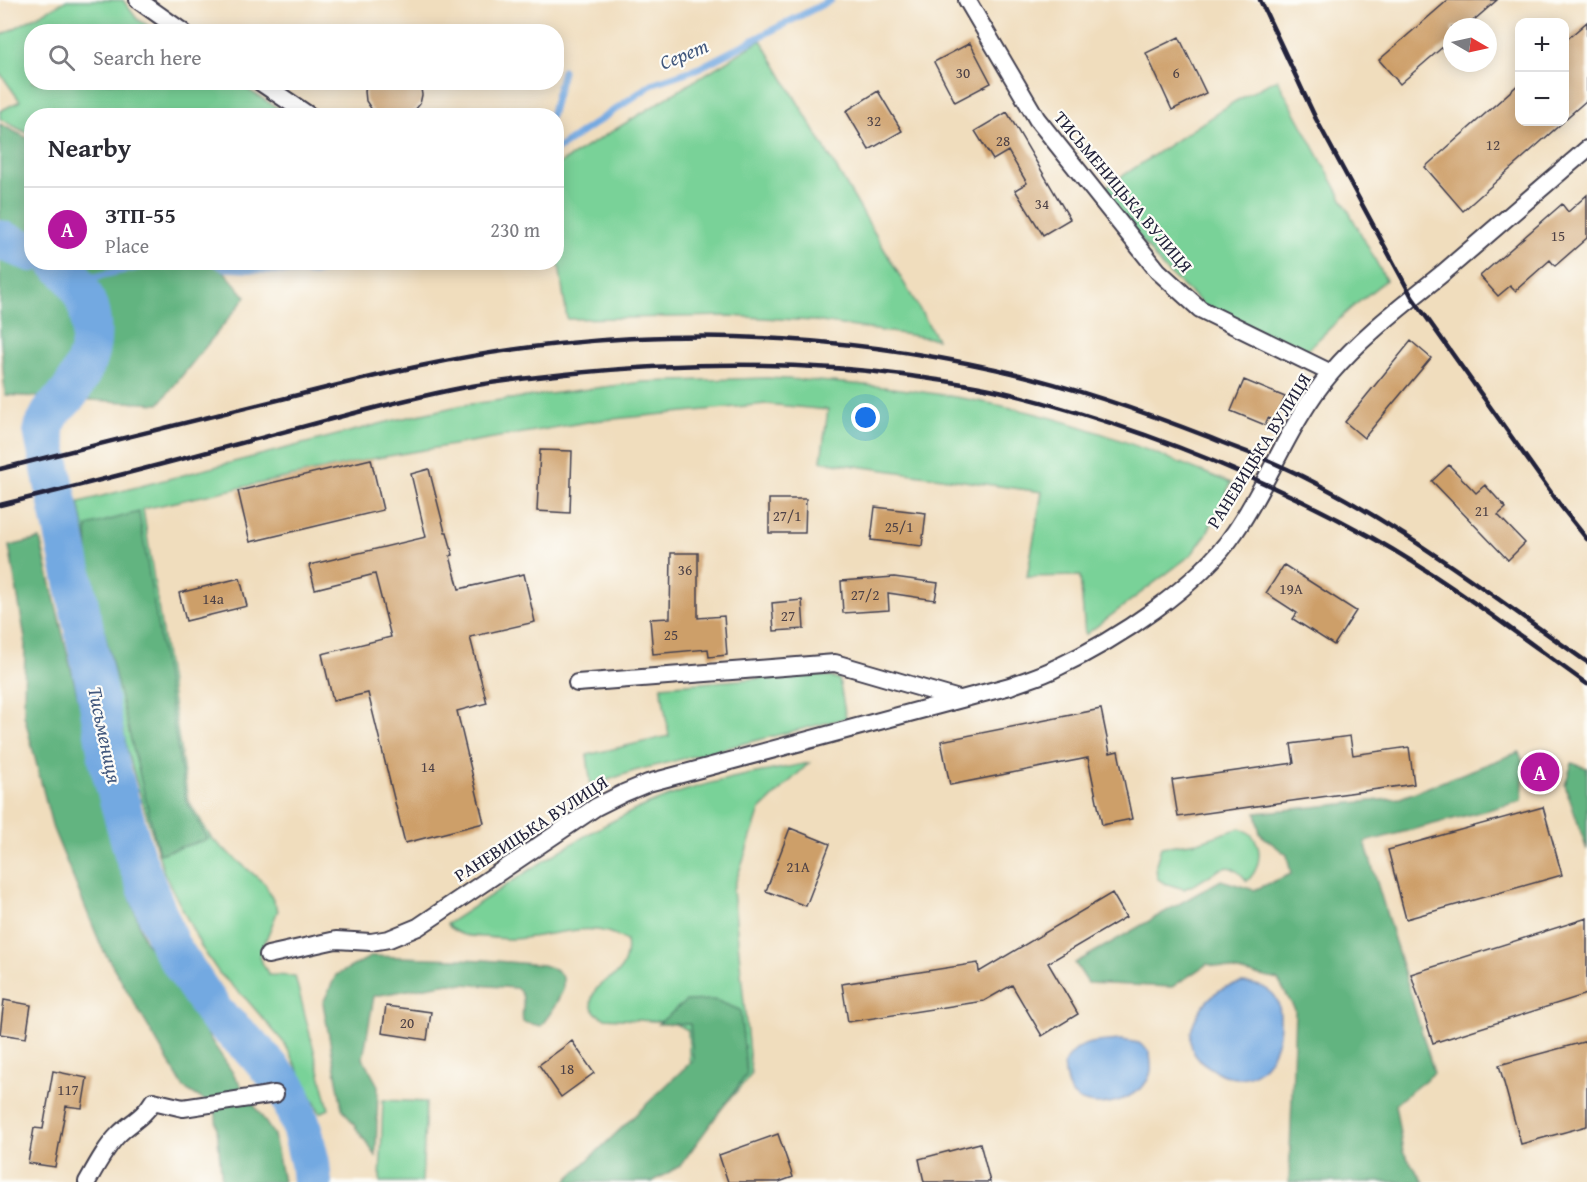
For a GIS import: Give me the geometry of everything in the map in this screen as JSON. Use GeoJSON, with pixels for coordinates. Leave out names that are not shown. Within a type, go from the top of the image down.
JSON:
{"type":"FeatureCollection","features":[{"type":"Feature","properties":{"kind":"street"},"geometry":{"type":"LineString","coordinates":[[138,0],[172,24]]}},
{"type":"Feature","properties":{"kind":"street","name":"ТИСЬМЕНИЦЬКА ВУЛИЦЯ"},"geometry":{"type":"LineString","coordinates":[[967,0],[1037,119],[1158,271],[1200,309],[1331,373]]}},
{"type":"Feature","properties":{"kind":"street"},"geometry":{"type":"LineString","coordinates":[[272,90],[298,108]]}},
{"type":"Feature","properties":{"kind":"street","name":"РАНЕВИЦЬКА ВУЛИЦЯ"},"geometry":{"type":"LineString","coordinates":[[268,955],[336,940],[371,942],[402,935],[418,927],[596,807],[624,792],[648,783],[1010,686],[1054,670],[1086,653],[1168,598],[1196,575],[1235,532],[1310,400],[1331,373],[1374,329],[1465,255],[1587,148]]}},
{"type":"Feature","properties":{"kind":"street"},"geometry":{"type":"LineString","coordinates":[[576,683],[835,663],[959,699]]}},
{"type":"Feature","properties":{"kind":"street"},"geometry":{"type":"LineString","coordinates":[[87,1182],[118,1134],[147,1111],[153,1101],[183,1108],[274,1094]]}},
{"type":"Feature","properties":{"kind":"green space"},"geometry":{"type":"Polygon","coordinates":[[[67,0],[123,0],[137,19],[145,24],[24,24],[24,90],[248,90],[278,108],[24,108],[24,131],[0,119],[0,111],[20,101],[0,73],[0,36],[67,0]]]}},
{"type":"Feature","properties":{"kind":"green space"},"geometry":{"type":"Polygon","coordinates":[[[761,40],[937,339],[815,321],[729,316],[567,319],[560,270],[564,270],[564,161],[761,40]]]}},
{"type":"Feature","properties":{"kind":"green space"},"geometry":{"type":"Polygon","coordinates":[[[1277,79],[1386,280],[1350,309],[1305,352],[1205,306],[1162,267],[1103,189],[1234,102],[1277,79]]]}},
{"type":"Feature","properties":{"kind":"green space"},"geometry":{"type":"Polygon","coordinates":[[[0,124],[24,136],[24,270],[223,270],[246,297],[159,404],[5,395],[0,330],[0,124]]]}},
{"type":"Feature","properties":{"kind":"green space"},"geometry":{"type":"Polygon","coordinates":[[[767,378],[899,389],[964,398],[1029,412],[1106,435],[1231,483],[1206,535],[1191,555],[1085,635],[1080,576],[1027,577],[1042,492],[821,461],[828,410],[766,404],[593,421],[371,459],[143,509],[188,800],[211,838],[265,884],[278,910],[259,957],[269,975],[295,976],[329,1109],[320,1113],[285,1044],[247,1000],[219,973],[202,948],[164,873],[127,750],[79,502],[395,420],[463,405],[643,382],[767,378]]]}},
{"type":"Feature","properties":{"kind":"green space"},"geometry":{"type":"Polygon","coordinates":[[[139,512],[186,801],[208,839],[159,854],[88,565],[87,526],[139,512]]]}},
{"type":"Feature","properties":{"kind":"green space"},"geometry":{"type":"Polygon","coordinates":[[[40,539],[113,844],[144,939],[274,1135],[283,1182],[222,1182],[215,1107],[184,1088],[102,948],[53,829],[24,715],[25,638],[9,546],[40,539]]]}},
{"type":"Feature","properties":{"kind":"green space"},"geometry":{"type":"Polygon","coordinates":[[[820,675],[839,679],[846,718],[634,771],[591,786],[587,755],[669,736],[661,686],[820,675]]]}},
{"type":"Feature","properties":{"kind":"green space"},"geometry":{"type":"Polygon","coordinates":[[[1519,752],[1524,765],[1522,801],[1365,842],[1434,1073],[1395,1104],[1403,1152],[1424,1182],[1289,1182],[1295,1010],[1278,980],[1207,964],[1172,987],[1088,983],[1075,963],[1221,880],[1254,890],[1291,874],[1287,855],[1260,834],[1256,813],[1400,798],[1519,752]]]}},
{"type":"Feature","properties":{"kind":"green space"},"geometry":{"type":"Polygon","coordinates":[[[809,763],[760,810],[733,890],[751,1075],[714,1117],[690,1073],[688,1030],[671,1022],[604,1018],[593,1009],[591,1001],[598,987],[623,966],[627,952],[626,941],[600,930],[571,931],[513,939],[474,936],[460,934],[447,924],[584,836],[642,807],[672,795],[740,776],[809,763]]]}},
{"type":"Feature","properties":{"kind":"green space"},"geometry":{"type":"Polygon","coordinates":[[[1572,763],[1587,768],[1587,850],[1565,785],[1572,763]]]}},
{"type":"Feature","properties":{"kind":"green space"},"geometry":{"type":"Polygon","coordinates":[[[1240,828],[1254,838],[1259,852],[1256,868],[1247,881],[1230,867],[1220,869],[1184,889],[1164,883],[1157,878],[1156,864],[1161,847],[1198,842],[1240,828]]]}},
{"type":"Feature","properties":{"kind":"green space"},"geometry":{"type":"Polygon","coordinates":[[[372,956],[484,960],[543,965],[557,970],[563,978],[563,990],[541,1026],[523,1022],[523,999],[516,988],[449,983],[374,996],[363,1058],[378,1086],[376,1156],[342,1108],[323,1003],[336,975],[372,956]]]}},
{"type":"Feature","properties":{"kind":"green space"},"geometry":{"type":"Polygon","coordinates":[[[715,1000],[740,1010],[747,1074],[680,1166],[652,1182],[565,1182],[693,1060],[690,1024],[658,1024],[686,1001],[715,1000]]]}},
{"type":"Feature","properties":{"kind":"green space"},"geometry":{"type":"Polygon","coordinates":[[[383,1100],[426,1102],[422,1182],[380,1182],[383,1100]]]}},
{"type":"Feature","properties":{"kind":"water"},"geometry":{"type":"Polygon","coordinates":[[[1242,983],[1254,984],[1269,990],[1275,996],[1280,1010],[1280,1022],[1279,1036],[1269,1060],[1261,1069],[1240,1078],[1227,1076],[1202,1062],[1192,1047],[1191,1037],[1196,1017],[1209,999],[1224,988],[1242,983]]]}},
{"type":"Feature","properties":{"kind":"water"},"geometry":{"type":"Polygon","coordinates":[[[1122,1040],[1139,1043],[1150,1052],[1151,1069],[1147,1081],[1129,1096],[1105,1104],[1092,1104],[1073,1095],[1067,1084],[1064,1064],[1070,1056],[1089,1043],[1122,1040]]]}},
{"type":"Feature","properties":{"kind":"building"},"geometry":{"type":"Polygon","coordinates":[[[1448,0],[1497,0],[1476,18],[1443,18],[1443,47],[1400,84],[1379,60],[1448,0]]]}},
{"type":"Feature","properties":{"kind":"building"},"geometry":{"type":"Polygon","coordinates":[[[1587,22],[1587,100],[1569,116],[1569,72],[1569,38],[1587,22]]]}},
{"type":"Feature","properties":{"kind":"building"},"geometry":{"type":"Polygon","coordinates":[[[1179,37],[1206,93],[1172,110],[1146,53],[1179,37]]]}},
{"type":"Feature","properties":{"kind":"building"},"geometry":{"type":"Polygon","coordinates":[[[970,43],[991,83],[955,102],[934,62],[970,43]]]}},
{"type":"Feature","properties":{"kind":"building"},"geometry":{"type":"Polygon","coordinates":[[[1515,87],[1515,126],[1559,126],[1463,211],[1425,167],[1515,87]]]}},
{"type":"Feature","properties":{"kind":"building"},"geometry":{"type":"Polygon","coordinates":[[[421,90],[422,95],[417,108],[371,108],[366,101],[365,91],[421,90]]]}},
{"type":"Feature","properties":{"kind":"building"},"geometry":{"type":"Polygon","coordinates":[[[878,91],[902,131],[869,150],[846,111],[878,91]]]}},
{"type":"Feature","properties":{"kind":"building"},"geometry":{"type":"Polygon","coordinates":[[[1007,112],[1070,219],[1043,235],[1015,190],[1027,183],[1008,151],[993,160],[975,131],[1007,112]]]}},
{"type":"Feature","properties":{"kind":"building"},"geometry":{"type":"Polygon","coordinates":[[[1587,195],[1587,238],[1555,266],[1550,260],[1515,291],[1510,286],[1498,296],[1480,276],[1562,204],[1568,212],[1587,195]]]}},
{"type":"Feature","properties":{"kind":"building"},"geometry":{"type":"Polygon","coordinates":[[[1411,341],[1431,358],[1364,438],[1345,422],[1411,341]]]}},
{"type":"Feature","properties":{"kind":"building"},"geometry":{"type":"Polygon","coordinates":[[[1244,380],[1285,397],[1275,421],[1268,418],[1265,425],[1231,411],[1244,380]]]}},
{"type":"Feature","properties":{"kind":"building"},"geometry":{"type":"Polygon","coordinates":[[[540,450],[572,451],[570,513],[537,511],[540,450]]]}},
{"type":"Feature","properties":{"kind":"building"},"geometry":{"type":"Polygon","coordinates":[[[371,459],[383,510],[250,542],[238,491],[371,459]]]}},
{"type":"Feature","properties":{"kind":"building"},"geometry":{"type":"Polygon","coordinates":[[[1449,465],[1476,493],[1485,485],[1506,508],[1498,515],[1525,543],[1508,560],[1432,481],[1449,465]]]}},
{"type":"Feature","properties":{"kind":"building"},"geometry":{"type":"Polygon","coordinates":[[[429,469],[453,555],[450,556],[459,589],[524,574],[535,622],[470,637],[487,703],[457,711],[484,823],[405,843],[368,693],[333,701],[322,654],[391,637],[375,574],[315,589],[309,565],[426,537],[411,474],[429,469]]]}},
{"type":"Feature","properties":{"kind":"building"},"geometry":{"type":"Polygon","coordinates":[[[769,499],[806,499],[805,533],[769,533],[769,499]]]}},
{"type":"Feature","properties":{"kind":"building"},"geometry":{"type":"Polygon","coordinates":[[[875,507],[926,513],[922,546],[871,540],[875,507]]]}},
{"type":"Feature","properties":{"kind":"building"},"geometry":{"type":"Polygon","coordinates":[[[671,553],[698,553],[698,618],[724,616],[727,655],[709,657],[708,649],[653,654],[650,619],[670,618],[671,553]]]}},
{"type":"Feature","properties":{"kind":"building"},"geometry":{"type":"Polygon","coordinates":[[[1284,565],[1356,611],[1334,645],[1293,619],[1297,613],[1266,593],[1284,565]]]}},
{"type":"Feature","properties":{"kind":"building"},"geometry":{"type":"Polygon","coordinates":[[[894,577],[938,583],[935,600],[888,593],[889,610],[843,613],[841,581],[894,577]]]}},
{"type":"Feature","properties":{"kind":"building"},"geometry":{"type":"Polygon","coordinates":[[[240,578],[247,606],[186,621],[179,593],[240,578]]]}},
{"type":"Feature","properties":{"kind":"building"},"geometry":{"type":"Polygon","coordinates":[[[802,600],[804,629],[774,631],[772,603],[802,600]]]}},
{"type":"Feature","properties":{"kind":"building"},"geometry":{"type":"Polygon","coordinates":[[[1101,709],[1110,753],[1118,751],[1132,819],[1102,825],[1088,758],[950,785],[941,741],[1101,709]]]}},
{"type":"Feature","properties":{"kind":"building"},"geometry":{"type":"Polygon","coordinates":[[[1350,736],[1353,755],[1409,747],[1414,784],[1178,817],[1172,780],[1294,763],[1291,744],[1350,736]]]}},
{"type":"Feature","properties":{"kind":"building"},"geometry":{"type":"Polygon","coordinates":[[[1543,807],[1562,875],[1406,919],[1388,850],[1543,807]]]}},
{"type":"Feature","properties":{"kind":"building"},"geometry":{"type":"Polygon","coordinates":[[[790,828],[830,844],[806,906],[766,891],[790,828]]]}},
{"type":"Feature","properties":{"kind":"building"},"geometry":{"type":"Polygon","coordinates":[[[1112,893],[1126,917],[1048,963],[1078,1014],[1042,1036],[1012,985],[984,1001],[848,1022],[842,984],[978,963],[979,972],[1112,893]]]}},
{"type":"Feature","properties":{"kind":"building"},"geometry":{"type":"Polygon","coordinates":[[[1587,918],[1587,994],[1433,1043],[1411,974],[1587,918]]]}},
{"type":"Feature","properties":{"kind":"building"},"geometry":{"type":"Polygon","coordinates":[[[4,1000],[31,1005],[26,1038],[0,1034],[4,1000]]]}},
{"type":"Feature","properties":{"kind":"building"},"geometry":{"type":"Polygon","coordinates":[[[386,1006],[431,1012],[427,1040],[382,1033],[386,1006]]]}},
{"type":"Feature","properties":{"kind":"building"},"geometry":{"type":"Polygon","coordinates":[[[572,1041],[594,1073],[561,1097],[539,1065],[572,1041]]]}},
{"type":"Feature","properties":{"kind":"building"},"geometry":{"type":"Polygon","coordinates":[[[1587,1041],[1587,1126],[1521,1144],[1499,1065],[1587,1041]]]}},
{"type":"Feature","properties":{"kind":"building"},"geometry":{"type":"Polygon","coordinates":[[[53,1071],[87,1078],[82,1108],[66,1106],[55,1167],[28,1163],[34,1128],[43,1129],[53,1071]]]}},
{"type":"Feature","properties":{"kind":"building"},"geometry":{"type":"Polygon","coordinates":[[[778,1134],[793,1177],[779,1182],[728,1182],[719,1155],[778,1134]]]}},
{"type":"Feature","properties":{"kind":"building"},"geometry":{"type":"Polygon","coordinates":[[[980,1143],[990,1182],[924,1182],[919,1159],[980,1143]]]}},
{"type":"Feature","properties":{"kind":"waterway","name":"Серет"},"geometry":{"type":"LineString","coordinates":[[564,145],[654,83],[699,68],[831,0]]}},
{"type":"Feature","properties":{"kind":"waterway"},"geometry":{"type":"LineString","coordinates":[[553,108],[558,90]]}},
{"type":"Feature","properties":{"kind":"waterway","name":"Тисьмениця"},"geometry":{"type":"LineString","coordinates":[[0,240],[24,249]]}},
{"type":"Feature","properties":{"kind":"waterway","name":"Тисьмениця"},"geometry":{"type":"LineString","coordinates":[[66,270],[76,283],[88,308],[92,331],[91,342],[82,372],[68,394],[52,411],[43,430],[96,687],[109,763],[134,854],[170,946],[216,1015],[254,1050],[288,1089],[301,1126],[312,1182]]}},
{"type":"Feature","properties":{"kind":"waterway","name":"Серет"},"geometry":{"type":"LineString","coordinates":[[76,281],[125,270]]}},
{"type":"Feature","properties":{"kind":"waterway","name":"Серет"},"geometry":{"type":"LineString","coordinates":[[260,270],[315,273],[325,270]]}},
{"type":"Feature","properties":{"kind":"railway"},"geometry":{"type":"LineString","coordinates":[[1260,0],[1316,119],[1412,297],[1560,505],[1587,539]]}},
{"type":"Feature","properties":{"kind":"railway"},"geometry":{"type":"LineString","coordinates":[[0,469],[388,373],[525,348],[614,339],[723,337],[833,343],[887,349],[995,369],[1077,391],[1158,418],[1274,463],[1356,505],[1396,529],[1587,662]]}},
{"type":"Feature","properties":{"kind":"railway"},"geometry":{"type":"LineString","coordinates":[[0,505],[383,406],[493,382],[616,369],[698,365],[780,365],[862,370],[1003,392],[1099,419],[1238,471],[1327,514],[1399,553],[1587,684]]}},
{"type":"Feature","properties":{"kind":"place","name":"ЗТП-55"},"geometry":{"type":"Point","coordinates":[1540,772]}}]}
